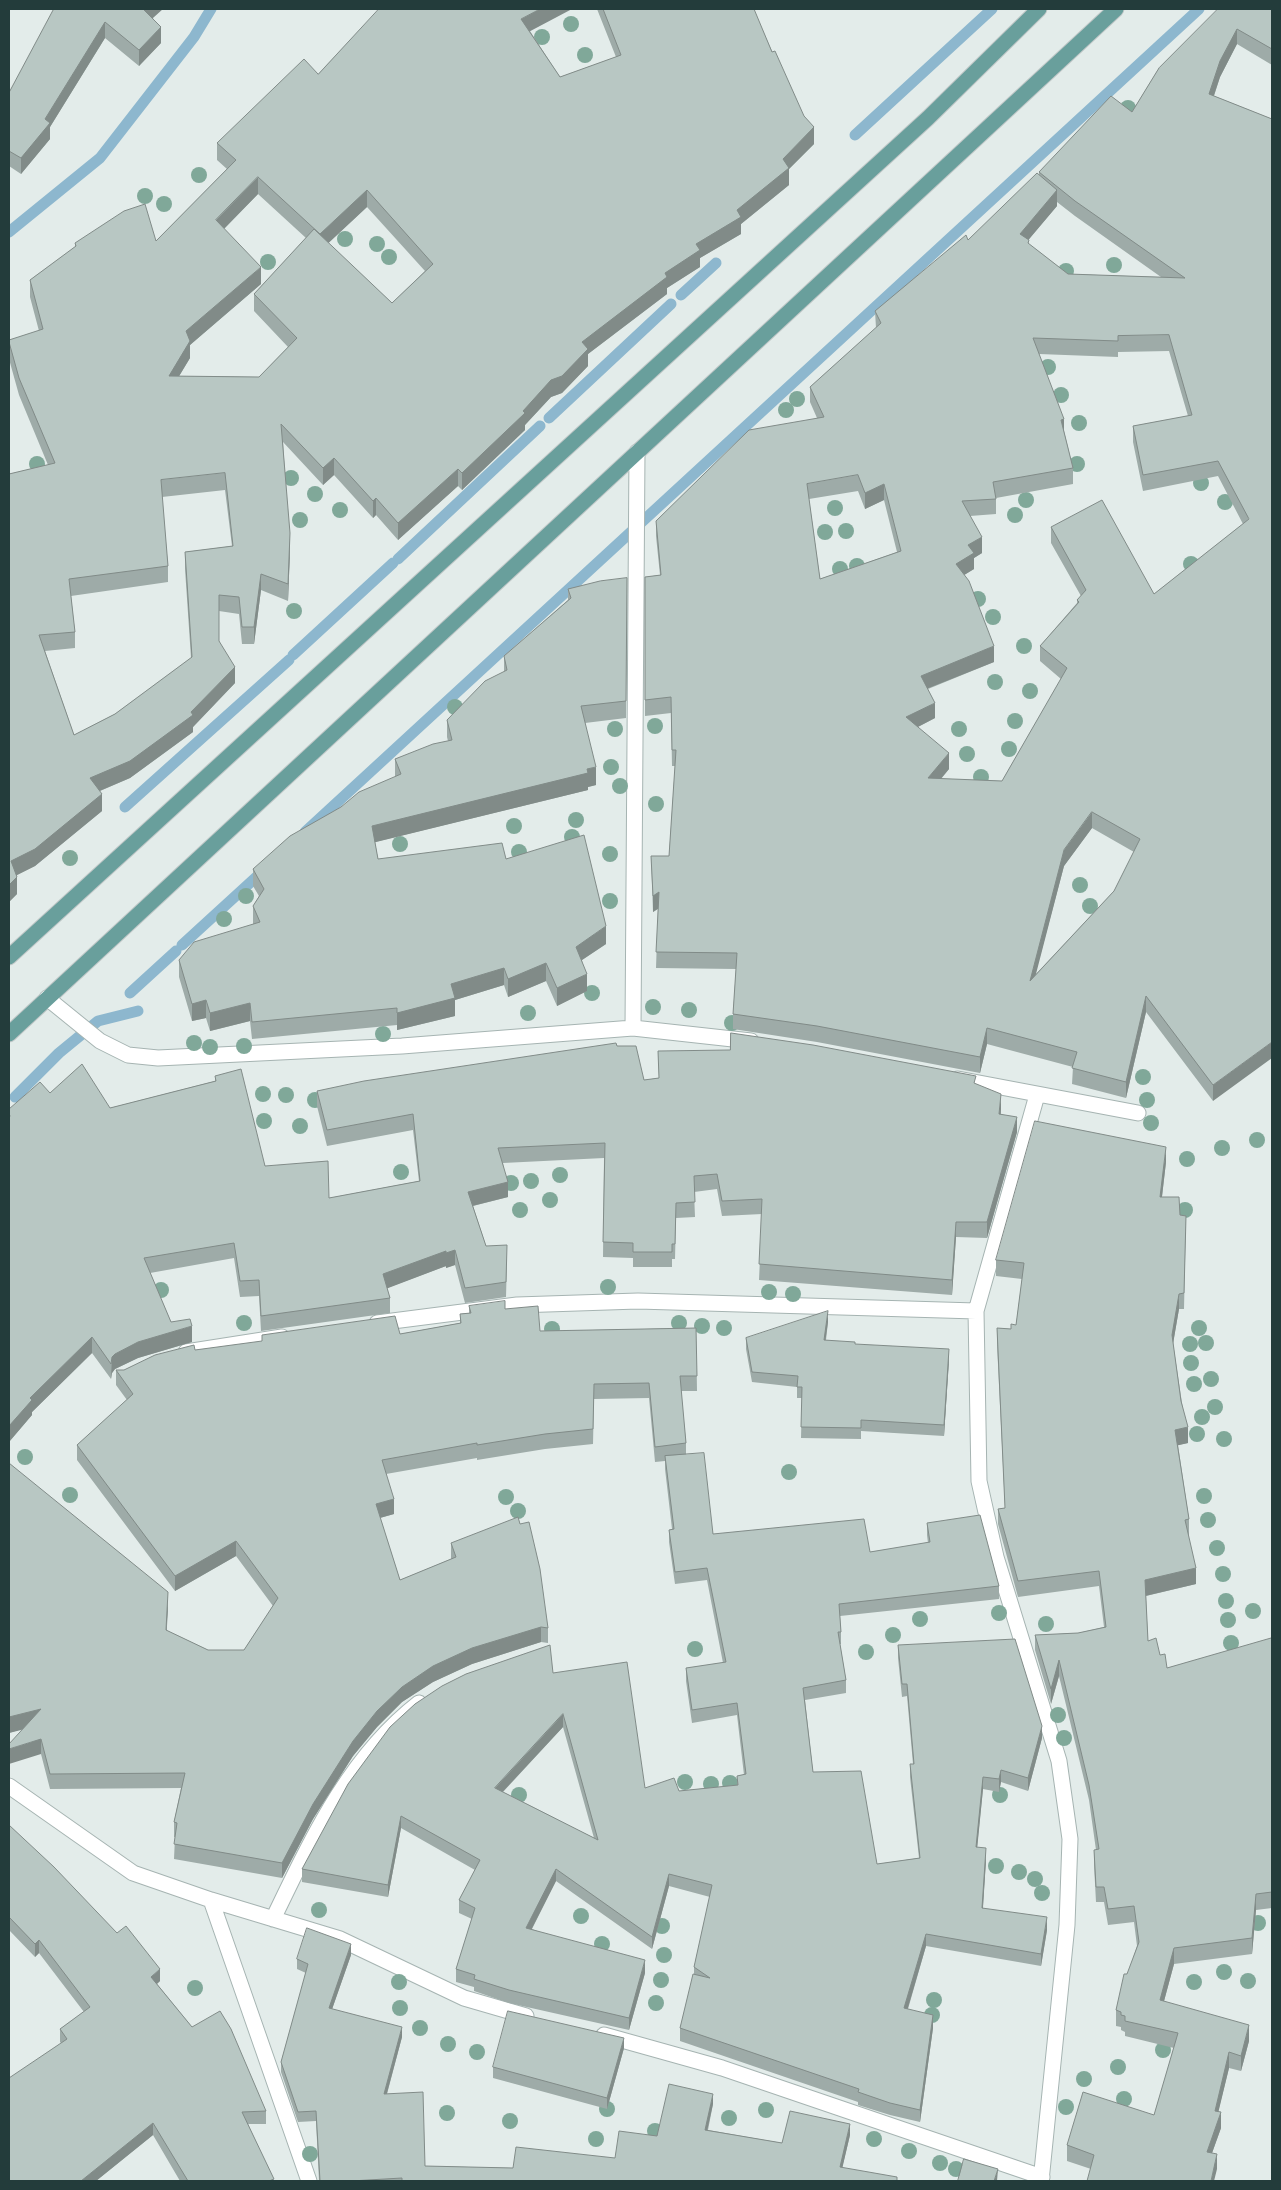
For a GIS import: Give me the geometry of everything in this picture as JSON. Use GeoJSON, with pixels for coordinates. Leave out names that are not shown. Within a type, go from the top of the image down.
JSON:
{"type":"FeatureCollection","features":[{"type":"Feature","properties":{"kind":"main road"},"geometry":{"type":"LineString","coordinates":[[9,957],[928,118],[1039,9]]}},
{"type":"Feature","properties":{"kind":"main road"},"geometry":{"type":"LineString","coordinates":[[9,1034],[1116,9]]}},
{"type":"Feature","properties":{"kind":"street"},"geometry":{"type":"LineString","coordinates":[[633,1028],[637,452]]}},
{"type":"Feature","properties":{"kind":"street"},"geometry":{"type":"LineString","coordinates":[[47,998],[100,1041],[128,1054],[158,1058],[402,1046],[633,1028],[768,1044]]}},
{"type":"Feature","properties":{"kind":"street"},"geometry":{"type":"LineString","coordinates":[[941,1076],[1138,1113]]}},
{"type":"Feature","properties":{"kind":"street"},"geometry":{"type":"LineString","coordinates":[[594,2032],[633,2041],[722,2068],[1041,2179],[1067,1925],[1070,1839],[1059,1761],[996,1557],[979,1481],[976,1311],[1037,1095]]}},
{"type":"Feature","properties":{"kind":"street"},"geometry":{"type":"LineString","coordinates":[[360,1326],[517,1305],[638,1302],[976,1311]]}},
{"type":"Feature","properties":{"kind":"street"},"geometry":{"type":"LineString","coordinates":[[171,1355],[294,1335]]}},
{"type":"Feature","properties":{"kind":"street"},"geometry":{"type":"LineString","coordinates":[[273,1919],[317,1830],[357,1765],[397,1720],[427,1697]]}},
{"type":"Feature","properties":{"kind":"street"},"geometry":{"type":"LineString","coordinates":[[9,1786],[133,1873],[212,1900],[340,1939],[464,1998],[506,2012],[545,2021]]}},
{"type":"Feature","properties":{"kind":"street"},"geometry":{"type":"LineString","coordinates":[[212,1900],[309,2181]]}},
{"type":"Feature","properties":{"kind":"building"},"geometry":{"type":"Polygon","coordinates":[[[54,9],[146,9],[144,10],[161,27],[139,50],[105,22],[45,119],[50,123],[21,158],[9,151],[9,93],[54,9]]]}},
{"type":"Feature","properties":{"kind":"building"},"geometry":{"type":"Polygon","coordinates":[[[379,9],[540,9],[521,19],[560,77],[621,55],[603,9],[754,9],[772,52],[775,51],[804,116],[814,127],[783,159],[789,168],[737,210],[741,217],[696,244],[700,250],[665,273],[667,277],[582,342],[588,349],[562,376],[551,380],[523,411],[525,413],[462,473],[458,469],[398,523],[376,498],[373,501],[334,458],[323,468],[281,424],[290,533],[288,584],[261,574],[254,627],[242,627],[239,597],[219,595],[219,641],[235,667],[191,712],[193,715],[130,761],[90,778],[102,794],[35,849],[11,861],[17,877],[9,885],[9,474],[55,463],[19,378],[9,342],[9,340],[43,329],[30,280],[76,246],[75,243],[124,211],[145,204],[156,241],[236,160],[217,143],[304,59],[318,74],[379,9]],[[258,177],[216,220],[261,267],[186,331],[190,341],[169,376],[259,377],[297,338],[254,294],[314,229],[392,303],[433,264],[367,190],[320,234],[258,177]],[[225,473],[161,480],[168,566],[69,579],[75,632],[39,635],[74,735],[115,714],[192,657],[185,552],[233,546],[225,473]]]}},
{"type":"Feature","properties":{"kind":"building"},"geometry":{"type":"Polygon","coordinates":[[[1218,9],[1272,9],[1272,49],[1237,29],[1220,61],[1209,94],[1272,119],[1272,1042],[1213,1085],[1146,996],[1126,1082],[1072,1068],[1077,1052],[987,1028],[980,1057],[817,1026],[733,1014],[737,953],[656,952],[659,892],[653,896],[651,856],[669,856],[676,750],[672,750],[671,697],[645,700],[645,577],[661,575],[656,521],[749,430],[824,417],[810,387],[881,323],[875,311],[966,235],[968,240],[1037,173],[1057,190],[1020,234],[1029,240],[1028,243],[1068,274],[1185,278],[1075,201],[1039,172],[1111,96],[1132,112],[1159,68],[1218,9]],[[1169,335],[1118,336],[1118,341],[1033,338],[1064,419],[1061,420],[1073,468],[993,482],[996,499],[962,501],[982,537],[968,545],[974,553],[956,564],[969,581],[994,646],[921,676],[935,703],[906,717],[949,753],[928,778],[1002,781],[1067,668],[1040,646],[1079,602],[1077,600],[1086,590],[1051,527],[1102,500],[1154,594],[1249,519],[1218,461],[1143,475],[1133,426],[1192,415],[1169,335]],[[858,475],[807,484],[820,579],[901,551],[884,484],[865,493],[858,475]],[[1092,812],[1064,850],[1030,981],[1114,891],[1140,839],[1092,812]]]}},
{"type":"Feature","properties":{"kind":"building"},"geometry":{"type":"Polygon","coordinates":[[[627,578],[626,701],[581,706],[596,767],[587,769],[588,773],[372,826],[378,859],[502,843],[506,859],[584,835],[606,926],[576,947],[587,974],[557,988],[546,963],[508,979],[504,968],[451,984],[455,998],[397,1013],[397,1008],[252,1022],[250,1003],[210,1013],[206,1000],[192,1004],[179,960],[194,942],[260,922],[253,906],[264,889],[253,869],[290,836],[341,807],[359,792],[401,774],[395,759],[433,744],[452,740],[447,720],[485,681],[507,670],[504,656],[571,598],[568,589],[600,581],[627,578]]]}},
{"type":"Feature","properties":{"kind":"building"},"geometry":{"type":"Polygon","coordinates":[[[731,1033],[813,1045],[976,1076],[974,1083],[1001,1094],[999,1114],[1017,1117],[987,1222],[956,1222],[952,1280],[759,1264],[762,1199],[722,1201],[717,1174],[694,1176],[695,1202],[676,1203],[675,1244],[672,1244],[672,1252],[633,1252],[633,1243],[603,1242],[605,1143],[498,1148],[508,1182],[468,1192],[486,1246],[507,1245],[506,1282],[465,1288],[455,1250],[446,1253],[446,1251],[383,1274],[390,1298],[261,1316],[259,1280],[240,1281],[234,1243],[144,1258],[171,1322],[190,1319],[192,1326],[138,1342],[115,1354],[112,1357],[111,1364],[92,1337],[30,1398],[32,1400],[9,1426],[9,1109],[40,1082],[50,1093],[82,1064],[110,1108],[216,1081],[215,1076],[241,1069],[265,1166],[328,1161],[329,1198],[420,1181],[413,1114],[327,1130],[317,1091],[364,1081],[616,1043],[617,1046],[636,1046],[644,1080],[659,1078],[658,1051],[730,1050],[731,1033]]]}},
{"type":"Feature","properties":{"kind":"building"},"geometry":{"type":"Polygon","coordinates":[[[1035,1121],[1166,1147],[1160,1197],[1179,1197],[1180,1215],[1186,1216],[1184,1293],[1179,1294],[1172,1335],[1181,1401],[1188,1427],[1175,1430],[1189,1519],[1185,1520],[1196,1568],[1145,1580],[1148,1641],[1156,1638],[1160,1655],[1165,1654],[1167,1668],[1271,1638],[1272,1640],[1272,1892],[1256,1894],[1252,1938],[1174,1948],[1160,2000],[1249,2025],[1241,2056],[1229,2052],[1215,2111],[1221,2112],[1207,2152],[1217,2154],[1211,2181],[1087,2181],[1094,2155],[1067,2145],[1083,2092],[1154,2115],[1178,2033],[1125,2021],[1125,2016],[1116,2010],[1124,1974],[1127,1974],[1139,1942],[1134,1906],[1108,1909],[1104,1887],[1096,1887],[1094,1850],[1099,1849],[1089,1785],[1059,1660],[1051,1689],[1035,1635],[1078,1633],[1106,1627],[1099,1571],[1018,1581],[998,1509],[1005,1508],[997,1328],[1011,1329],[1011,1324],[1016,1325],[1024,1263],[996,1260],[1035,1121]]]}},
{"type":"Feature","properties":{"kind":"building"},"geometry":{"type":"Polygon","coordinates":[[[505,1301],[505,1309],[538,1306],[540,1331],[696,1328],[697,1376],[680,1376],[686,1443],[655,1447],[649,1383],[594,1384],[593,1429],[545,1434],[477,1445],[477,1443],[382,1460],[394,1499],[376,1504],[400,1580],[456,1557],[451,1543],[518,1517],[520,1524],[529,1522],[540,1569],[548,1628],[541,1627],[472,1648],[433,1666],[402,1687],[377,1711],[353,1741],[313,1804],[282,1863],[174,1844],[177,1823],[174,1822],[185,1773],[50,1774],[41,1739],[9,1749],[9,1744],[41,1709],[9,1717],[9,1463],[168,1592],[166,1630],[208,1650],[244,1650],[278,1598],[236,1541],[175,1576],[77,1445],[133,1394],[116,1370],[124,1370],[155,1355],[194,1345],[195,1350],[262,1341],[262,1335],[395,1316],[400,1334],[461,1323],[460,1314],[471,1313],[469,1306],[505,1301]]]}},
{"type":"Feature","properties":{"kind":"building"},"geometry":{"type":"Polygon","coordinates":[[[828,1311],[824,1340],[855,1342],[855,1344],[949,1349],[944,1425],[861,1420],[861,1428],[801,1427],[802,1387],[797,1387],[798,1376],[752,1372],[746,1338],[828,1311]]]}},
{"type":"Feature","properties":{"kind":"building"},"geometry":{"type":"Polygon","coordinates":[[[704,1453],[713,1534],[864,1519],[870,1552],[930,1542],[927,1523],[980,1515],[999,1586],[839,1604],[841,1632],[838,1632],[846,1680],[803,1688],[813,1772],[861,1771],[877,1864],[920,1858],[910,1764],[914,1764],[907,1684],[902,1684],[898,1645],[1015,1639],[1042,1726],[1028,1778],[1001,1770],[999,1779],[983,1777],[976,1847],[986,1848],[982,1908],[1047,1917],[1041,1954],[926,1934],[904,2008],[933,2015],[920,2110],[890,2103],[858,2092],[859,2089],[680,2028],[693,1974],[710,1978],[694,1967],[712,1885],[669,1874],[652,1937],[556,1869],[526,1928],[645,1960],[629,2018],[509,1990],[474,1979],[475,1975],[456,1969],[475,1908],[459,1900],[480,1860],[401,1816],[388,1885],[302,1869],[348,1784],[390,1727],[415,1704],[442,1686],[466,1674],[550,1645],[553,1673],[627,1662],[645,1788],[674,1778],[679,1791],[738,1785],[737,1776],[746,1774],[737,1703],[692,1710],[686,1668],[726,1662],[707,1568],[675,1572],[669,1530],[674,1529],[665,1456],[704,1453]],[[563,1714],[495,1788],[598,1840],[563,1714]]]}},
{"type":"Feature","properties":{"kind":"building"},"geometry":{"type":"Polygon","coordinates":[[[9,1825],[54,1867],[117,1933],[126,1926],[160,1969],[151,1977],[192,2027],[220,2011],[231,2029],[266,2111],[242,2112],[274,2179],[269,2181],[188,2181],[153,2123],[81,2181],[9,2181],[9,2078],[67,2039],[60,2029],[90,2007],[39,1940],[35,1944],[9,1917],[9,1825]]]}},
{"type":"Feature","properties":{"kind":"building"},"geometry":{"type":"Polygon","coordinates":[[[307,1928],[351,1944],[329,2008],[402,2027],[384,2094],[423,2092],[425,2166],[513,2168],[516,2147],[615,2158],[619,2131],[657,2136],[669,2084],[713,2094],[705,2130],[782,2143],[790,2111],[850,2124],[840,2167],[897,2177],[897,2181],[402,2181],[402,2178],[320,2181],[316,2111],[298,2112],[281,2062],[308,1964],[297,1959],[307,1928]]]}},
{"type":"Feature","properties":{"kind":"building"},"geometry":{"type":"Polygon","coordinates":[[[508,2011],[624,2038],[607,2098],[493,2067],[508,2011]]]}},
{"type":"Feature","properties":{"kind":"building"},"geometry":{"type":"Polygon","coordinates":[[[964,2159],[998,2169],[994,2181],[958,2181],[964,2159]]]}},
{"type":"Feature","properties":{"kind":"waterway"},"geometry":{"type":"LineString","coordinates":[[9,232],[100,158],[194,37],[211,9]]}},
{"type":"Feature","properties":{"kind":"waterway"},"geometry":{"type":"LineString","coordinates":[[855,135],[992,9]]}},
{"type":"Feature","properties":{"kind":"waterway"},"geometry":{"type":"LineString","coordinates":[[305,832],[1199,9]]}},
{"type":"Feature","properties":{"kind":"waterway"},"geometry":{"type":"LineString","coordinates":[[681,295],[716,263]]}},
{"type":"Feature","properties":{"kind":"waterway"},"geometry":{"type":"LineString","coordinates":[[549,418],[671,304]]}},
{"type":"Feature","properties":{"kind":"waterway"},"geometry":{"type":"LineString","coordinates":[[398,559],[540,426]]}},
{"type":"Feature","properties":{"kind":"waterway"},"geometry":{"type":"LineString","coordinates":[[293,655],[393,563]]}},
{"type":"Feature","properties":{"kind":"waterway"},"geometry":{"type":"LineString","coordinates":[[125,807],[289,660]]}},
{"type":"Feature","properties":{"kind":"waterway"},"geometry":{"type":"LineString","coordinates":[[182,945],[264,870]]}},
{"type":"Feature","properties":{"kind":"waterway"},"geometry":{"type":"LineString","coordinates":[[130,993],[176,951]]}},
{"type":"Feature","properties":{"kind":"waterway"},"geometry":{"type":"LineString","coordinates":[[15,1097],[59,1053],[98,1021],[138,1011]]}}]}
